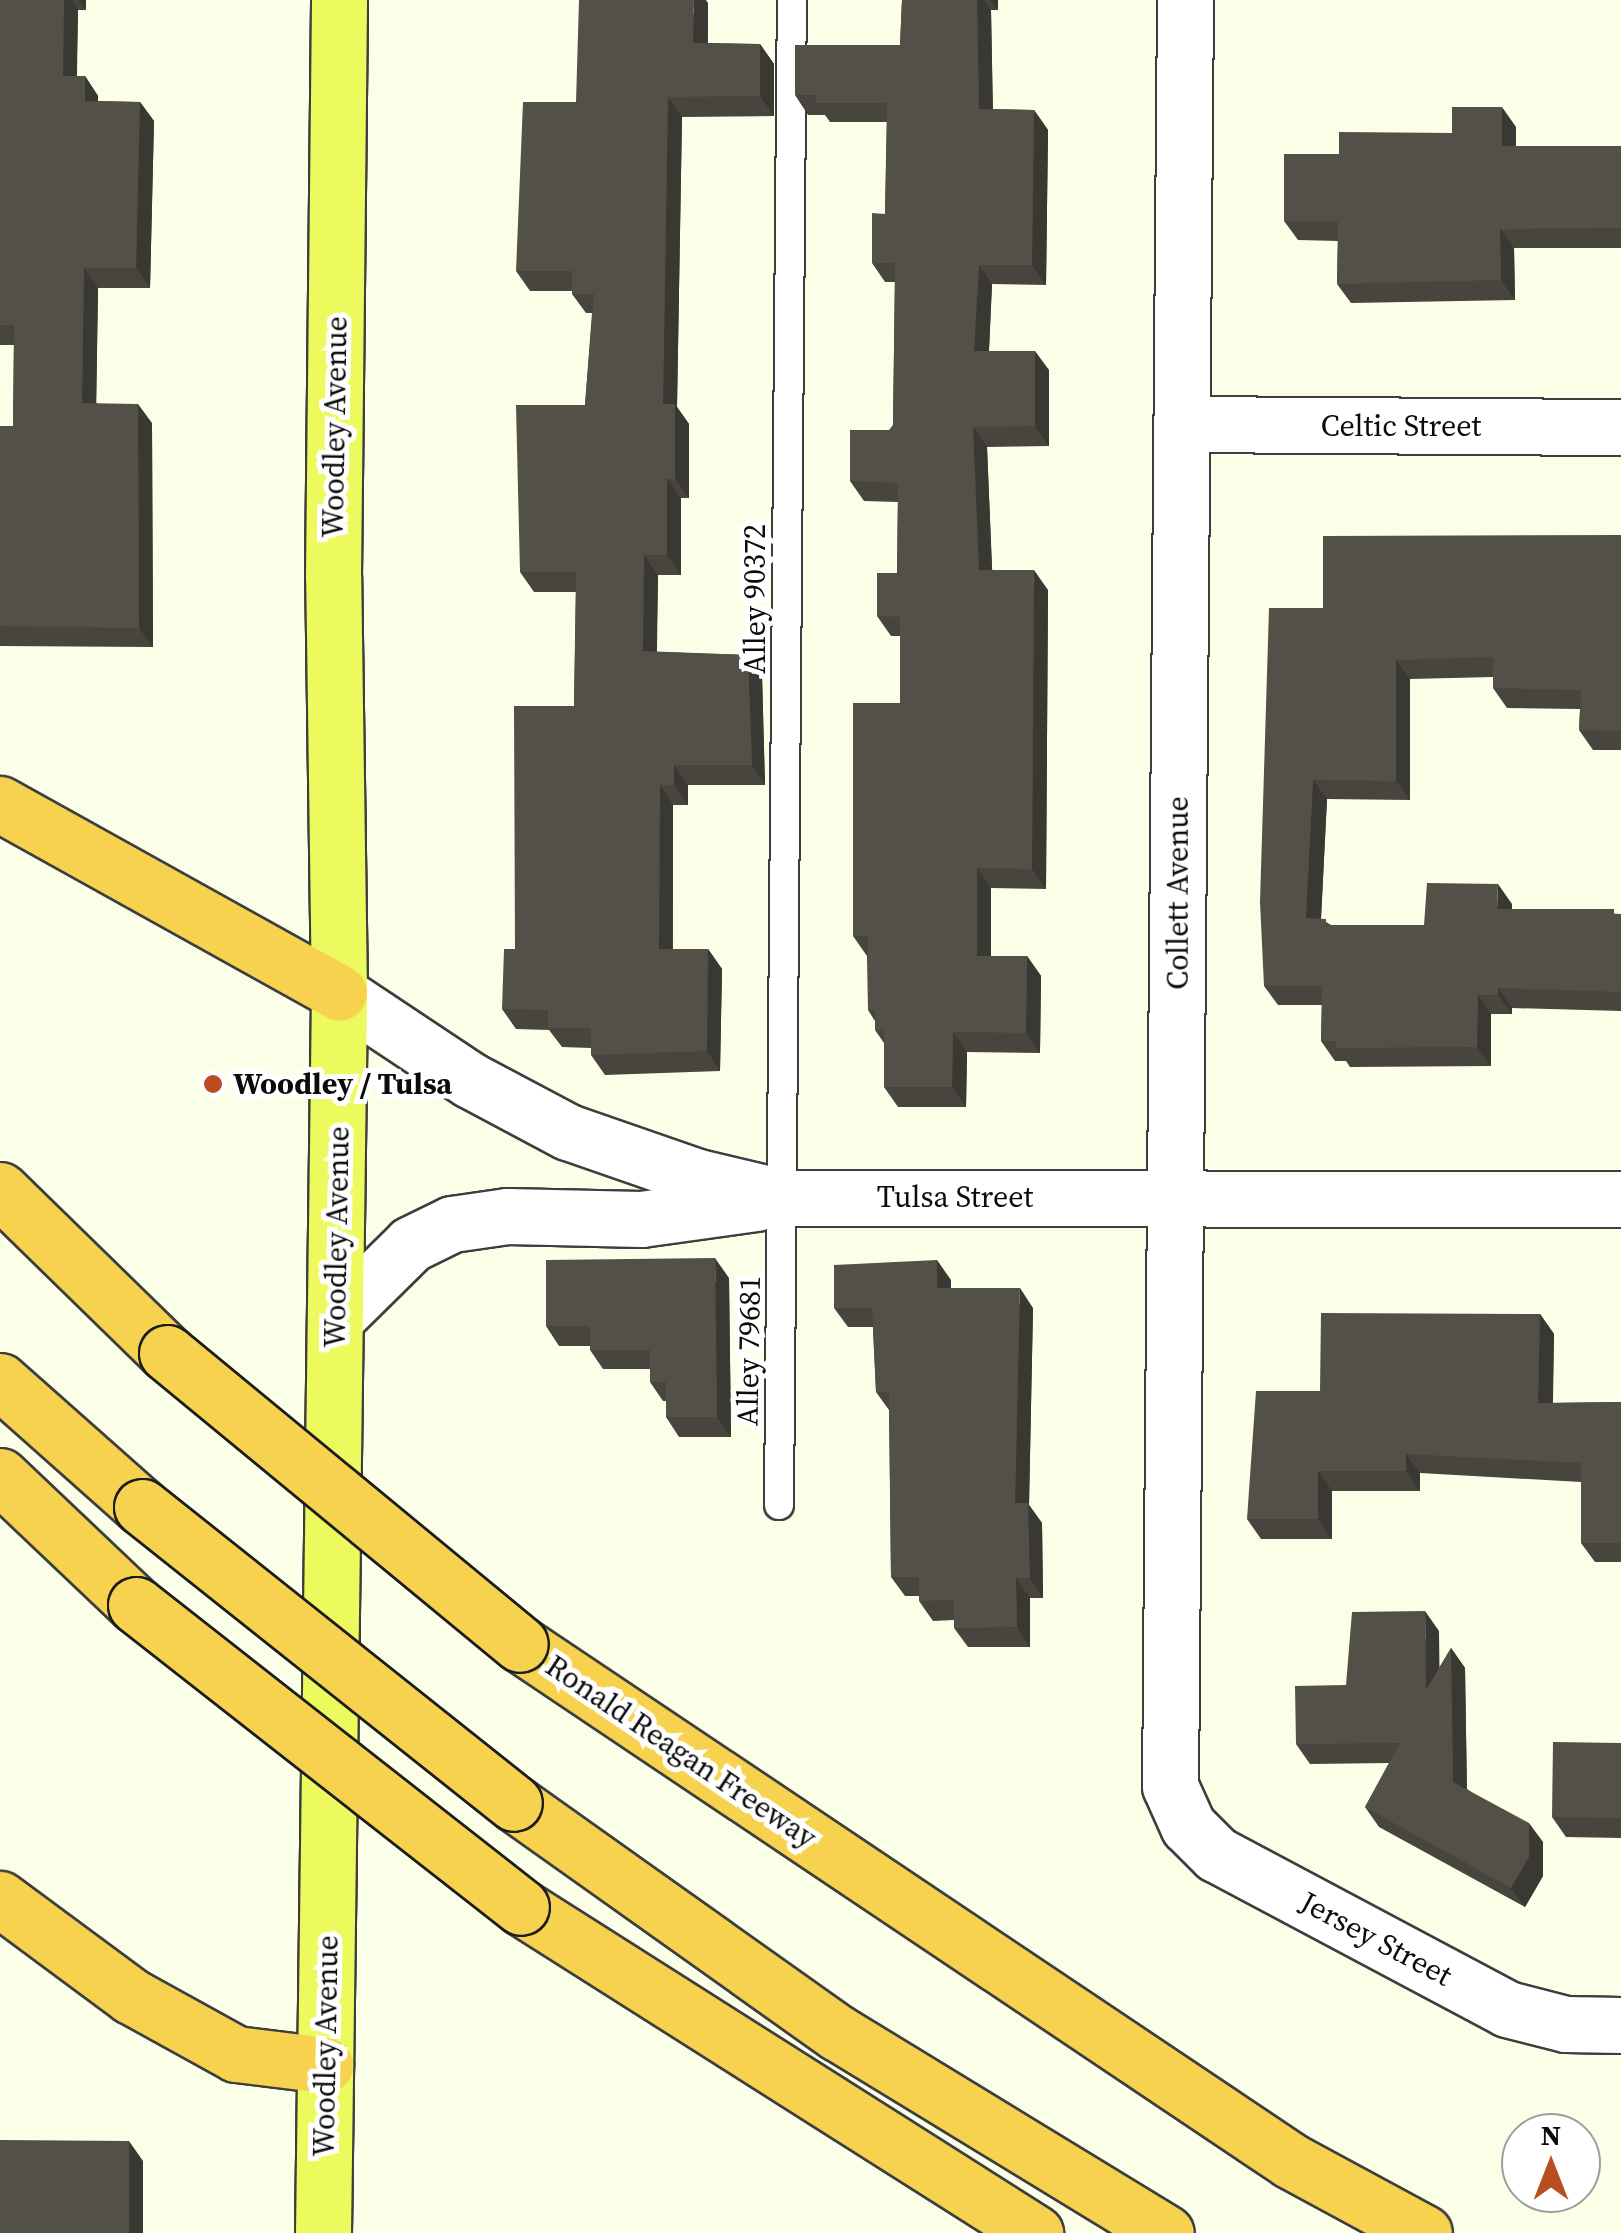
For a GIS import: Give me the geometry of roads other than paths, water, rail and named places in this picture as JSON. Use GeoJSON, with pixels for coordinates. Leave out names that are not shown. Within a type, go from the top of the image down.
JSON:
{"type":"FeatureCollection","features":[{"type":"Feature","properties":{"kind":"highway"},"geometry":{"type":"LineString","coordinates":[[0,804],[339,993]]}},
{"type":"Feature","properties":{"kind":"highway","name":"Ronald Reagan Freeway"},"geometry":{"type":"LineString","coordinates":[[0,1190],[167,1353],[520,1644],[1291,2161],[1424,2233]]}},
{"type":"Feature","properties":{"kind":"highway"},"geometry":{"type":"LineString","coordinates":[[0,1382],[142,1508],[514,1803],[838,2033],[1166,2233]]}},
{"type":"Feature","properties":{"kind":"highway"},"geometry":{"type":"LineString","coordinates":[[0,1476],[136,1605],[521,1907],[1035,2233]]}},
{"type":"Feature","properties":{"kind":"highway"},"geometry":{"type":"LineString","coordinates":[[0,1899],[131,1996],[236,2054],[326,2065]]}},
{"type":"Feature","properties":{"kind":"main road","name":"Woodley Avenue"},"geometry":{"type":"LineString","coordinates":[[323,2233],[339,993],[333,576],[339,0]]}},
{"type":"Feature","properties":{"kind":"street","name":"Collett Avenue"},"geometry":{"type":"LineString","coordinates":[[1170,1786],[1184,0]]}},
{"type":"Feature","properties":{"kind":"street","name":"Celtic Street"},"geometry":{"type":"LineString","coordinates":[[1182,424],[1621,427]]}},
{"type":"Feature","properties":{"kind":"street","name":"Tulsa Street"},"geometry":{"type":"LineString","coordinates":[[339,993],[470,1080],[568,1132],[698,1177],[786,1198],[1621,1199]]}},
{"type":"Feature","properties":{"kind":"street"},"geometry":{"type":"LineString","coordinates":[[336,1318],[410,1244],[452,1224],[507,1216],[641,1219],[786,1198]]}},
{"type":"Feature","properties":{"kind":"street","name":"Jersey Street"},"geometry":{"type":"LineString","coordinates":[[1170,1786],[1188,1826],[1216,1854],[1508,2009],[1566,2024],[1621,2025]]}},
{"type":"Feature","properties":{"kind":"lane","name":"Alley 90372"},"geometry":{"type":"LineString","coordinates":[[786,1198],[792,0]]}},
{"type":"Feature","properties":{"kind":"lane","name":"Alley 79681"},"geometry":{"type":"LineString","coordinates":[[779,1505],[786,1198]]}},
{"type":"Feature","properties":{"kind":"place","name":"Woodley / Tulsa"},"geometry":{"type":"Point","coordinates":[213,1084]}}]}
